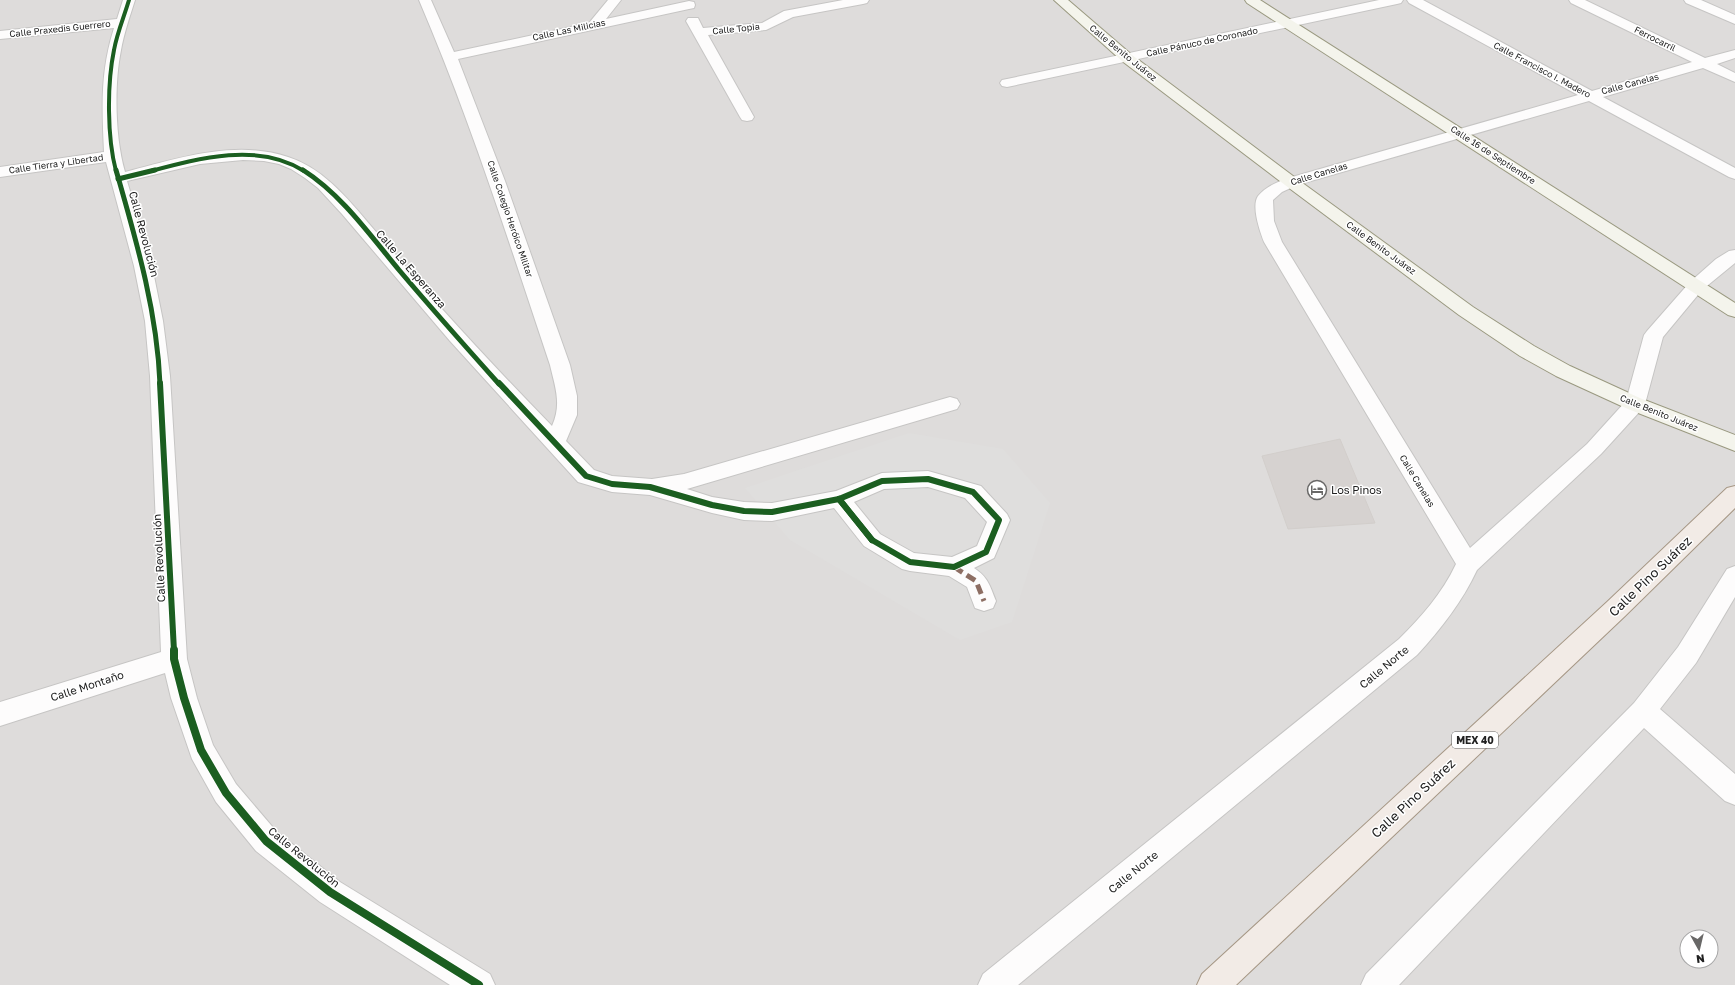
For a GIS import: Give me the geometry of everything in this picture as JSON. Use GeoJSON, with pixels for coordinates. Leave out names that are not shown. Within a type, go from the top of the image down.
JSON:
{"type":"FeatureCollection","features":[{"type":"Feature","properties":{"kind":"main road","name":"Calle Pino Suárez"},"geometry":{"type":"LineString","coordinates":[[1213,985],[1610,615],[1735,494]]}},
{"type":"Feature","properties":{"kind":"street","name":"Calle Revolución"},"geometry":{"type":"LineString","coordinates":[[129,0],[120,23],[110,76],[112,156],[143,266],[154,321],[160,376],[174,659],[184,698],[201,750],[226,793],[266,841],[330,892],[479,985]]}},
{"type":"Feature","properties":{"kind":"street","name":"Calle Colegio Heróico Militar"},"geometry":{"type":"LineString","coordinates":[[425,0],[450,57],[481,136],[560,365],[567,396],[567,416],[554,442]]}},
{"type":"Feature","properties":{"kind":"street"},"geometry":{"type":"LineString","coordinates":[[594,24],[615,0]]}},
{"type":"Feature","properties":{"kind":"street","name":"Calle Topia"},"geometry":{"type":"LineString","coordinates":[[700,32],[766,26],[789,14],[864,0]]}},
{"type":"Feature","properties":{"kind":"street","name":"Calle Benito Juárez"},"geometry":{"type":"LineString","coordinates":[[1060,0],[1127,58],[1291,182],[1466,311],[1526,351],[1563,371],[1635,404],[1735,443]]}},
{"type":"Feature","properties":{"kind":"street","name":"Calle 16 de Septiembre"},"geometry":{"type":"LineString","coordinates":[[1251,0],[1735,311]]}},
{"type":"Feature","properties":{"kind":"street","name":"Calle Pánuco de Coronado"},"geometry":{"type":"LineString","coordinates":[[1007,83],[1397,0]]}},
{"type":"Feature","properties":{"kind":"street","name":"Calle Francisco I. Madero"},"geometry":{"type":"LineString","coordinates":[[1412,0],[1735,174]]}},
{"type":"Feature","properties":{"kind":"street","name":"Ferrocarril"},"geometry":{"type":"LineString","coordinates":[[1575,0],[1735,78]]}},
{"type":"Feature","properties":{"kind":"street"},"geometry":{"type":"LineString","coordinates":[[1690,0],[1735,20]]}},
{"type":"Feature","properties":{"kind":"street","name":"Calle Las Milicias"},"geometry":{"type":"LineString","coordinates":[[450,57],[689,2]]}},
{"type":"Feature","properties":{"kind":"street"},"geometry":{"type":"LineString","coordinates":[[689,2],[692,18],[747,117]]}},
{"type":"Feature","properties":{"kind":"street","name":"Calle Praxedis Guerrero"},"geometry":{"type":"LineString","coordinates":[[0,35],[120,23]]}},
{"type":"Feature","properties":{"kind":"street","name":"Calle Canelas"},"geometry":{"type":"LineString","coordinates":[[1468,564],[1273,242],[1265,224],[1265,198],[1276,189],[1291,182],[1735,54]]}},
{"type":"Feature","properties":{"kind":"street","name":"Calle Tierra y Libertad"},"geometry":{"type":"LineString","coordinates":[[0,172],[112,156]]}},
{"type":"Feature","properties":{"kind":"street","name":"Calle La Esperanza"},"geometry":{"type":"LineString","coordinates":[[118,180],[196,160],[227,156],[258,156],[283,160],[304,171],[336,196],[457,337],[586,476],[612,484],[650,488]]}},
{"type":"Feature","properties":{"kind":"street"},"geometry":{"type":"LineString","coordinates":[[1696,286],[1722,263],[1735,255]]}},
{"type":"Feature","properties":{"kind":"street","name":"Calle Norte"},"geometry":{"type":"LineString","coordinates":[[994,985],[1408,647],[1437,617],[1460,583],[1468,564],[1594,449],[1635,404],[1654,335],[1696,286]]}},
{"type":"Feature","properties":{"kind":"street"},"geometry":{"type":"LineString","coordinates":[[650,488],[684,482],[950,404]]}},
{"type":"Feature","properties":{"kind":"street"},"geometry":{"type":"LineString","coordinates":[[650,488],[744,512],[772,512],[839,499],[882,480],[928,479],[973,492],[999,520],[986,552],[954,567]]}},
{"type":"Feature","properties":{"kind":"street"},"geometry":{"type":"LineString","coordinates":[[839,499],[872,540],[910,562],[954,567],[976,580],[984,601]]}},
{"type":"Feature","properties":{"kind":"street"},"geometry":{"type":"LineString","coordinates":[[1377,985],[1643,711],[1687,655],[1735,576]]}},
{"type":"Feature","properties":{"kind":"street","name":"Calle Montaño"},"geometry":{"type":"LineString","coordinates":[[0,714],[174,659]]}},
{"type":"Feature","properties":{"kind":"street"},"geometry":{"type":"LineString","coordinates":[[1643,711],[1735,792]]}},
{"type":"Feature","properties":{"kind":"shaded area"},"geometry":{"type":"Polygon","coordinates":[[[0,0],[1735,0],[1735,985],[0,985],[0,0]]]}},
{"type":"Feature","properties":{"kind":"shaded area"},"geometry":{"type":"Polygon","coordinates":[[[909,433],[1003,449],[1050,503],[1012,622],[960,640],[790,540],[745,488],[909,433]]]}},
{"type":"Feature","properties":{"kind":"building","name":"Los Pinos"},"geometry":{"type":"Polygon","coordinates":[[[1340,439],[1375,523],[1288,529],[1262,456],[1340,439]]]}},
{"type":"Feature","properties":{"kind":"marked path"},"geometry":{"type":"LineString","coordinates":[[954,567],[976,581],[984,601]]}},
{"type":"Feature","properties":{"kind":"cycle path"},"geometry":{"type":"LineString","coordinates":[[129,0],[114,49],[110,76],[112,156],[143,266],[154,321],[160,376],[174,659],[184,698],[201,750],[226,793],[266,841],[330,892],[479,985]]}},
{"type":"Feature","properties":{"kind":"cycle path"},"geometry":{"type":"LineString","coordinates":[[118,179],[200,159],[243,155],[264,156],[283,160],[310,174],[348,210],[457,337],[586,476],[612,484],[650,487],[712,505],[744,511],[772,512],[839,499],[882,481],[928,479],[973,492],[999,520],[986,552],[954,567],[910,562],[872,540],[839,499],[857,520],[872,540]]}},
{"type":"Feature","properties":{"kind":"place","name":"Los Pinos"},"geometry":{"type":"Point","coordinates":[1317,490]}}]}
